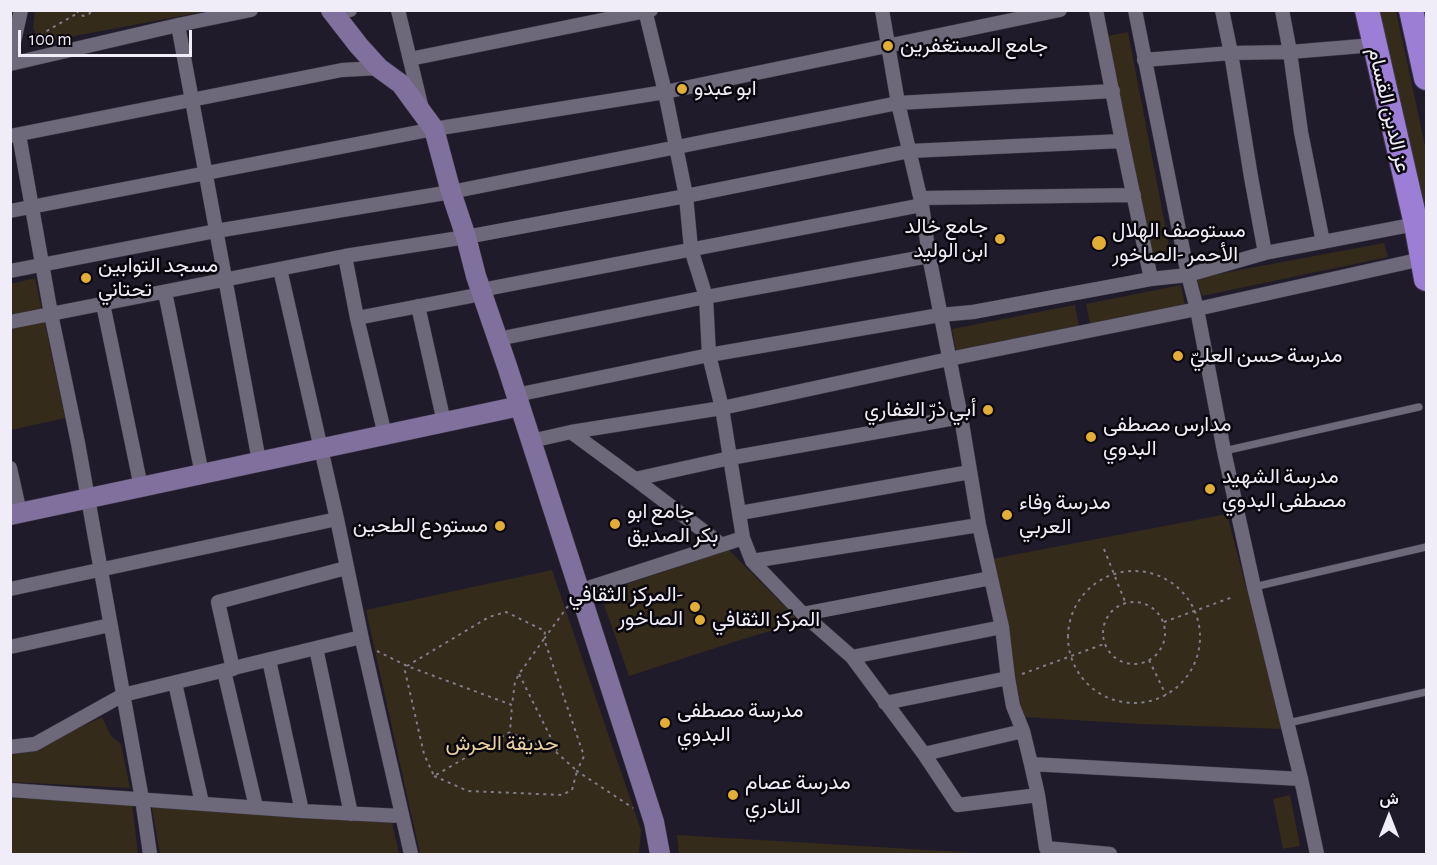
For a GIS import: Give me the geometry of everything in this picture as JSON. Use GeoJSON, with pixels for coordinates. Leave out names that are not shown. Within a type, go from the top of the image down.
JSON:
{"type":"FeatureCollection","features":[{"type":"Feature","properties":{"kind":"highway","name":"عز الدين القسام"},"geometry":{"type":"LineString","coordinates":[[1367,10],[1416,224],[1424,269]]}},
{"type":"Feature","properties":{"kind":"highway","name":"عز الدين القسام"},"geometry":{"type":"LineString","coordinates":[[1411,10],[1424,56]]}},
{"type":"Feature","properties":{"kind":"main road"},"geometry":{"type":"LineString","coordinates":[[338,12],[359,46],[379,68],[401,84],[434,129],[481,292],[654,822],[660,855]]}},
{"type":"Feature","properties":{"kind":"main road"},"geometry":{"type":"LineString","coordinates":[[15,514],[444,422],[518,400]]}},
{"type":"Feature","properties":{"kind":"street"},"geometry":{"type":"LineString","coordinates":[[10,60],[21,10]]}},
{"type":"Feature","properties":{"kind":"street"},"geometry":{"type":"LineString","coordinates":[[10,64],[251,10]]}},
{"type":"Feature","properties":{"kind":"street"},"geometry":{"type":"LineString","coordinates":[[398,10],[422,112]]}},
{"type":"Feature","properties":{"kind":"street"},"geometry":{"type":"LineString","coordinates":[[882,10],[898,103],[922,201],[929,256],[961,417],[979,525],[1002,627],[1013,706],[1023,731],[1031,764],[1046,848],[1110,855]]}},
{"type":"Feature","properties":{"kind":"street"},"geometry":{"type":"LineString","coordinates":[[10,212],[434,129],[665,92],[1060,10]]}},
{"type":"Feature","properties":{"kind":"street"},"geometry":{"type":"LineString","coordinates":[[1096,10],[1151,279]]}},
{"type":"Feature","properties":{"kind":"street"},"geometry":{"type":"LineString","coordinates":[[1135,10],[1224,451],[1317,855]]}},
{"type":"Feature","properties":{"kind":"street"},"geometry":{"type":"LineString","coordinates":[[1222,10],[1265,253]]}},
{"type":"Feature","properties":{"kind":"street"},"geometry":{"type":"LineString","coordinates":[[1282,10],[1301,132],[1323,242]]}},
{"type":"Feature","properties":{"kind":"street"},"geometry":{"type":"LineString","coordinates":[[410,59],[647,11],[686,196],[691,249],[706,297],[709,355],[722,408],[743,538],[752,561],[803,614],[852,657],[924,754],[958,805],[1038,795]]}},
{"type":"Feature","properties":{"kind":"street"},"geometry":{"type":"LineString","coordinates":[[178,26],[259,461]]}},
{"type":"Feature","properties":{"kind":"street"},"geometry":{"type":"LineString","coordinates":[[1144,60],[1374,45]]}},
{"type":"Feature","properties":{"kind":"street"},"geometry":{"type":"LineString","coordinates":[[150,855],[78,443],[51,314],[32,207],[15,136],[342,70],[379,68]]}},
{"type":"Feature","properties":{"kind":"street"},"geometry":{"type":"LineString","coordinates":[[10,271],[216,231],[451,192],[898,103],[1113,91]]}},
{"type":"Feature","properties":{"kind":"street"},"geometry":{"type":"LineString","coordinates":[[10,322],[345,256],[466,237],[686,196],[910,151],[1122,141]]}},
{"type":"Feature","properties":{"kind":"street"},"geometry":{"type":"LineString","coordinates":[[357,318],[922,201],[1134,195]]}},
{"type":"Feature","properties":{"kind":"street"},"geometry":{"type":"LineString","coordinates":[[518,400],[709,355],[940,315],[974,312],[1151,279],[1188,275],[1265,253],[1416,224]]}},
{"type":"Feature","properties":{"kind":"street"},"geometry":{"type":"LineString","coordinates":[[345,256],[357,318],[385,435]]}},
{"type":"Feature","properties":{"kind":"street"},"geometry":{"type":"LineString","coordinates":[[498,339],[706,297],[929,256]]}},
{"type":"Feature","properties":{"kind":"street"},"geometry":{"type":"LineString","coordinates":[[280,269],[411,855]]}},
{"type":"Feature","properties":{"kind":"street"},"geometry":{"type":"LineString","coordinates":[[531,441],[571,432],[722,408],[1197,309],[1424,269]]}},
{"type":"Feature","properties":{"kind":"street"},"geometry":{"type":"LineString","coordinates":[[165,292],[201,474]]}},
{"type":"Feature","properties":{"kind":"street"},"geometry":{"type":"LineString","coordinates":[[103,304],[141,487]]}},
{"type":"Feature","properties":{"kind":"street"},"geometry":{"type":"LineString","coordinates":[[418,306],[444,422]]}},
{"type":"Feature","properties":{"kind":"street"},"geometry":{"type":"LineString","coordinates":[[635,479],[730,458],[961,417]]}},
{"type":"Feature","properties":{"kind":"street"},"geometry":{"type":"LineString","coordinates":[[571,432],[722,545]]}},
{"type":"Feature","properties":{"kind":"street"},"geometry":{"type":"LineString","coordinates":[[10,468],[15,514]]}},
{"type":"Feature","properties":{"kind":"street"},"geometry":{"type":"LineString","coordinates":[[740,513],[970,472]]}},
{"type":"Feature","properties":{"kind":"street"},"geometry":{"type":"LineString","coordinates":[[10,589],[337,519]]}},
{"type":"Feature","properties":{"kind":"street"},"geometry":{"type":"LineString","coordinates":[[752,561],[979,525]]}},
{"type":"Feature","properties":{"kind":"street"},"geometry":{"type":"LineString","coordinates":[[579,591],[743,538]]}},
{"type":"Feature","properties":{"kind":"street"},"geometry":{"type":"LineString","coordinates":[[256,807],[228,670],[218,602],[346,568]]}},
{"type":"Feature","properties":{"kind":"street"},"geometry":{"type":"LineString","coordinates":[[803,614],[991,578]]}},
{"type":"Feature","properties":{"kind":"street"},"geometry":{"type":"LineString","coordinates":[[10,647],[110,625]]}},
{"type":"Feature","properties":{"kind":"street"},"geometry":{"type":"LineString","coordinates":[[852,657],[1002,627]]}},
{"type":"Feature","properties":{"kind":"street"},"geometry":{"type":"LineString","coordinates":[[10,747],[35,744],[123,695],[316,648],[362,641]]}},
{"type":"Feature","properties":{"kind":"street"},"geometry":{"type":"LineString","coordinates":[[316,648],[351,814]]}},
{"type":"Feature","properties":{"kind":"street"},"geometry":{"type":"LineString","coordinates":[[269,660],[302,810]]}},
{"type":"Feature","properties":{"kind":"street"},"geometry":{"type":"LineString","coordinates":[[885,703],[1008,678]]}},
{"type":"Feature","properties":{"kind":"street"},"geometry":{"type":"LineString","coordinates":[[175,683],[202,803]]}},
{"type":"Feature","properties":{"kind":"street"},"geometry":{"type":"LineString","coordinates":[[924,754],[1023,731]]}},
{"type":"Feature","properties":{"kind":"street"},"geometry":{"type":"LineString","coordinates":[[1031,764],[1301,779]]}},
{"type":"Feature","properties":{"kind":"street"},"geometry":{"type":"LineString","coordinates":[[10,790],[401,816]]}},
{"type":"Feature","properties":{"kind":"lane"},"geometry":{"type":"LineString","coordinates":[[1224,451],[1419,407]]}},
{"type":"Feature","properties":{"kind":"lane"},"geometry":{"type":"LineString","coordinates":[[1254,587],[1426,547]]}},
{"type":"Feature","properties":{"kind":"lane"},"geometry":{"type":"LineString","coordinates":[[1288,723],[1426,692]]}},
{"type":"Feature","properties":{"kind":"path"},"geometry":{"type":"LineString","coordinates":[[40,35],[77,12],[86,15],[92,10]]}},
{"type":"Feature","properties":{"kind":"path"},"geometry":{"type":"LineString","coordinates":[[1104,549],[1126,604]]}},
{"type":"Feature","properties":{"kind":"path"},"geometry":{"type":"LineString","coordinates":[[1133,571],[1152,573],[1170,581],[1185,594],[1195,611],[1200,631],[1198,650],[1192,669],[1179,685],[1166,695],[1145,702],[1126,702],[1108,697],[1091,687],[1078,674],[1070,657],[1067,640],[1069,622],[1075,606],[1085,592],[1098,581],[1113,574],[1133,571]]}},
{"type":"Feature","properties":{"kind":"path"},"geometry":{"type":"LineString","coordinates":[[510,732],[515,682],[579,591]]}},
{"type":"Feature","properties":{"kind":"path"},"geometry":{"type":"LineString","coordinates":[[1164,622],[1233,597]]}},
{"type":"Feature","properties":{"kind":"path"},"geometry":{"type":"LineString","coordinates":[[1137,603],[1148,606],[1164,622],[1163,644],[1157,654],[1139,664],[1128,664],[1118,660],[1105,644],[1103,632],[1106,619],[1114,609],[1126,604],[1137,603]]}},
{"type":"Feature","properties":{"kind":"path"},"geometry":{"type":"LineString","coordinates":[[506,612],[545,631],[544,639],[584,756],[572,790],[562,795],[468,791],[434,776],[424,754],[405,671],[407,666],[489,617],[506,612]]}},
{"type":"Feature","properties":{"kind":"path"},"geometry":{"type":"LineString","coordinates":[[362,641],[407,666],[512,705]]}},
{"type":"Feature","properties":{"kind":"path"},"geometry":{"type":"LineString","coordinates":[[1022,674],[1105,644]]}},
{"type":"Feature","properties":{"kind":"path"},"geometry":{"type":"LineString","coordinates":[[1149,660],[1166,695]]}},
{"type":"Feature","properties":{"kind":"path"},"geometry":{"type":"LineString","coordinates":[[519,674],[560,755]]}},
{"type":"Feature","properties":{"kind":"path"},"geometry":{"type":"LineString","coordinates":[[510,732],[556,752],[577,771],[654,822]]}},
{"type":"Feature","properties":{"kind":"path"},"geometry":{"type":"LineString","coordinates":[[434,776],[510,732]]}},
{"type":"Feature","properties":{"kind":"green space"},"geometry":{"type":"Polygon","coordinates":[[[35,10],[208,11],[48,41],[39,37],[35,32],[33,27],[35,10]]]}},
{"type":"Feature","properties":{"kind":"green space"},"geometry":{"type":"Polygon","coordinates":[[[1376,11],[1396,11],[1426,150],[1426,237],[1376,11]]]}},
{"type":"Feature","properties":{"kind":"green space"},"geometry":{"type":"Polygon","coordinates":[[[1128,32],[1171,256],[1150,261],[1107,36],[1128,32]]]}},
{"type":"Feature","properties":{"kind":"green space"},"geometry":{"type":"Polygon","coordinates":[[[1384,243],[1388,257],[1202,296],[1197,278],[1384,243]]]}},
{"type":"Feature","properties":{"kind":"green space"},"geometry":{"type":"Polygon","coordinates":[[[35,278],[65,418],[11,430],[10,284],[35,278]]]}},
{"type":"Feature","properties":{"kind":"green space"},"geometry":{"type":"Polygon","coordinates":[[[1181,285],[1185,305],[1090,324],[1086,304],[1181,285]]]}},
{"type":"Feature","properties":{"kind":"green space"},"geometry":{"type":"Polygon","coordinates":[[[1075,305],[1079,327],[956,350],[952,329],[1075,305]]]}},
{"type":"Feature","properties":{"kind":"green space"},"geometry":{"type":"Polygon","coordinates":[[[1227,514],[1283,729],[1023,717],[992,559],[1227,514]]]}},
{"type":"Feature","properties":{"kind":"green space","name":"المركز الثقافي- الصاخور"},"geometry":{"type":"Polygon","coordinates":[[[729,550],[800,622],[629,676],[600,593],[729,550]]]}},
{"type":"Feature","properties":{"kind":"green space","name":"حديقة الحرش"},"geometry":{"type":"Polygon","coordinates":[[[552,570],[641,830],[639,854],[420,854],[366,610],[552,570]]]}},
{"type":"Feature","properties":{"kind":"green space"},"geometry":{"type":"Polygon","coordinates":[[[102,717],[111,736],[121,744],[130,788],[11,782],[10,755],[34,750],[102,717]]]}},
{"type":"Feature","properties":{"kind":"green space"},"geometry":{"type":"Polygon","coordinates":[[[1290,795],[1300,846],[1283,849],[1273,799],[1290,795]]]}},
{"type":"Feature","properties":{"kind":"green space"},"geometry":{"type":"Polygon","coordinates":[[[11,798],[132,803],[138,854],[11,854],[11,798]]]}},
{"type":"Feature","properties":{"kind":"green space"},"geometry":{"type":"Polygon","coordinates":[[[151,803],[392,822],[399,854],[160,854],[151,803]]]}},
{"type":"Feature","properties":{"kind":"green space"},"geometry":{"type":"Polygon","coordinates":[[[677,835],[994,854],[679,854],[677,835]]]}},
{"type":"Feature","properties":{"kind":"place","name":"جامع المستغفرين"},"geometry":{"type":"Point","coordinates":[888,46]}},
{"type":"Feature","properties":{"kind":"place","name":"ابو عبدو"},"geometry":{"type":"Point","coordinates":[682,89]}},
{"type":"Feature","properties":{"kind":"place","name":"جامع خالد ابن الوليد"},"geometry":{"type":"Point","coordinates":[1000,239]}},
{"type":"Feature","properties":{"kind":"place","name":"مستوصف الهلال الأحمر -الصاخور"},"geometry":{"type":"Point","coordinates":[1099,243]}},
{"type":"Feature","properties":{"kind":"place","name":"مسجد التوابين تحتاني"},"geometry":{"type":"Point","coordinates":[86,278]}},
{"type":"Feature","properties":{"kind":"place","name":"مدرسة حسن العليّ"},"geometry":{"type":"Point","coordinates":[1178,356]}},
{"type":"Feature","properties":{"kind":"place","name":"أبي ذرّ الغفاري"},"geometry":{"type":"Point","coordinates":[988,410]}},
{"type":"Feature","properties":{"kind":"place","name":"مدارس مصطفى البدوي"},"geometry":{"type":"Point","coordinates":[1091,437]}},
{"type":"Feature","properties":{"kind":"place","name":"مدرسة الشهيد مصطفى البدوي"},"geometry":{"type":"Point","coordinates":[1210,489]}},
{"type":"Feature","properties":{"kind":"place","name":"مدرسة وفاء العربي"},"geometry":{"type":"Point","coordinates":[1007,515]}},
{"type":"Feature","properties":{"kind":"place","name":"جامع ابو بكر الصديق"},"geometry":{"type":"Point","coordinates":[615,524]}},
{"type":"Feature","properties":{"kind":"place","name":"مستودع الطحين"},"geometry":{"type":"Point","coordinates":[500,526]}},
{"type":"Feature","properties":{"kind":"place","name":"المركز الثقافي- الصاخور"},"geometry":{"type":"Point","coordinates":[695,607]}},
{"type":"Feature","properties":{"kind":"place","name":"المركز الثقافي"},"geometry":{"type":"Point","coordinates":[700,620]}},
{"type":"Feature","properties":{"kind":"place","name":"مدرسة مصطفى البدوي"},"geometry":{"type":"Point","coordinates":[665,723]}},
{"type":"Feature","properties":{"kind":"place","name":"مدرسة عصام النادري"},"geometry":{"type":"Point","coordinates":[733,795]}}]}
